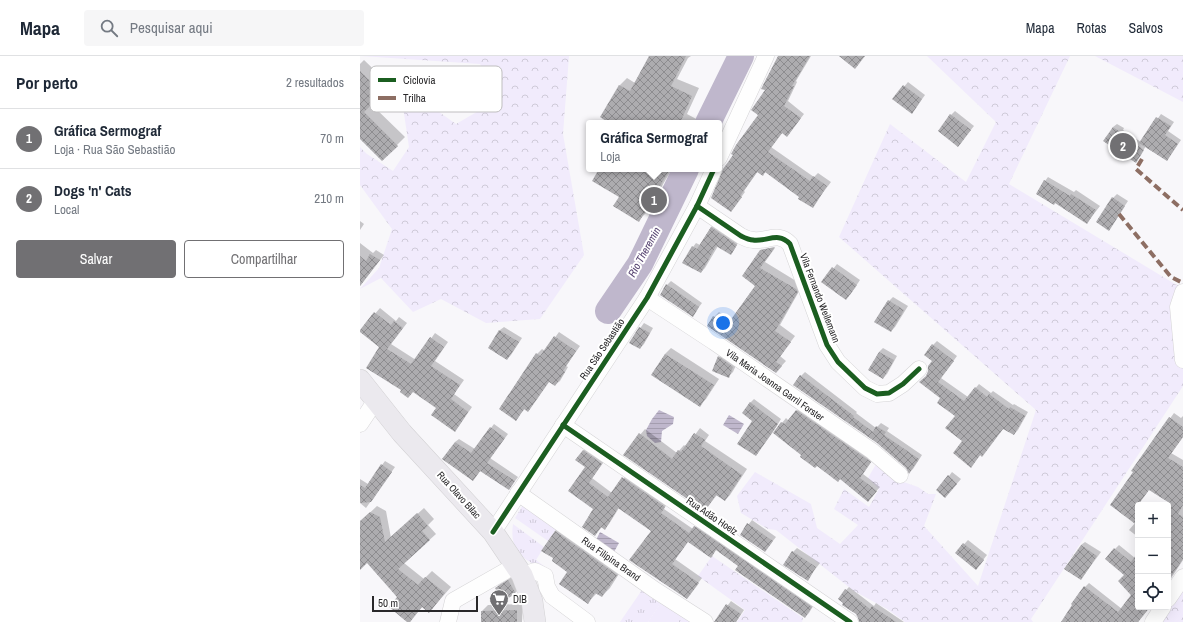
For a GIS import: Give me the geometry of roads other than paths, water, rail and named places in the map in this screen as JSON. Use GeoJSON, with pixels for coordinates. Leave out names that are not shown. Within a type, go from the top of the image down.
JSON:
{"type":"FeatureCollection","features":[{"type":"Feature","properties":{"kind":"main road","name":"Rua Olavo Bilac"},"geometry":{"type":"LineString","coordinates":[[360,380],[402,433],[493,532],[519,570],[532,600],[535,622]]}},
{"type":"Feature","properties":{"kind":"street"},"geometry":{"type":"LineString","coordinates":[[722,151],[766,56]]}},
{"type":"Feature","properties":{"kind":"street","name":"Rua São Sebastião"},"geometry":{"type":"LineString","coordinates":[[493,532],[648,298],[697,206],[713,172]]}},
{"type":"Feature","properties":{"kind":"street","name":"Vila Fernando Weilemann"},"geometry":{"type":"LineString","coordinates":[[697,206],[741,236],[748,239],[754,241],[780,237],[786,239],[790,244],[827,345],[838,362],[865,388],[877,394],[889,393],[903,384],[919,369]]}},
{"type":"Feature","properties":{"kind":"street"},"geometry":{"type":"LineString","coordinates":[[1183,292],[1178,307],[1183,360]]}},
{"type":"Feature","properties":{"kind":"street","name":"Vila Maria Joanna Garril Forster"},"geometry":{"type":"LineString","coordinates":[[648,298],[865,447],[900,475]]}},
{"type":"Feature","properties":{"kind":"street"},"geometry":{"type":"LineString","coordinates":[[360,424],[376,400]]}},
{"type":"Feature","properties":{"kind":"street","name":"Rua Adão Hoelz"},"geometry":{"type":"LineString","coordinates":[[563,425],[850,622]]}},
{"type":"Feature","properties":{"kind":"street","name":"Rua Filipina Brand"},"geometry":{"type":"LineString","coordinates":[[518,493],[655,590],[705,622]]}},
{"type":"Feature","properties":{"kind":"street"},"geometry":{"type":"LineString","coordinates":[[448,622],[453,601],[519,570],[535,571],[545,576],[547,587],[552,596],[587,622]]}},
{"type":"Feature","properties":{"kind":"street"},"geometry":{"type":"LineString","coordinates":[[1171,595],[1183,577]]}},
{"type":"Feature","properties":{"kind":"street"},"geometry":{"type":"LineString","coordinates":[[1153,622],[1161,610]]}},
{"type":"Feature","properties":{"kind":"waterway","name":"Rio Theremin"},"geometry":{"type":"LineString","coordinates":[[709,120],[741,56]]}},
{"type":"Feature","properties":{"kind":"waterway","name":"Rio Theremin"},"geometry":{"type":"LineString","coordinates":[[608,311],[640,264],[685,172]]}},
{"type":"Feature","properties":{"kind":"place","name":"Dogs 'n' Cats"},"geometry":{"type":"Point","coordinates":[1123,146]}},
{"type":"Feature","properties":{"kind":"place","name":"Gráfica Sermograf"},"geometry":{"type":"Point","coordinates":[654,200]}},
{"type":"Feature","properties":{"kind":"place","name":"DIB"},"geometry":{"type":"Point","coordinates":[499,616]}}]}
